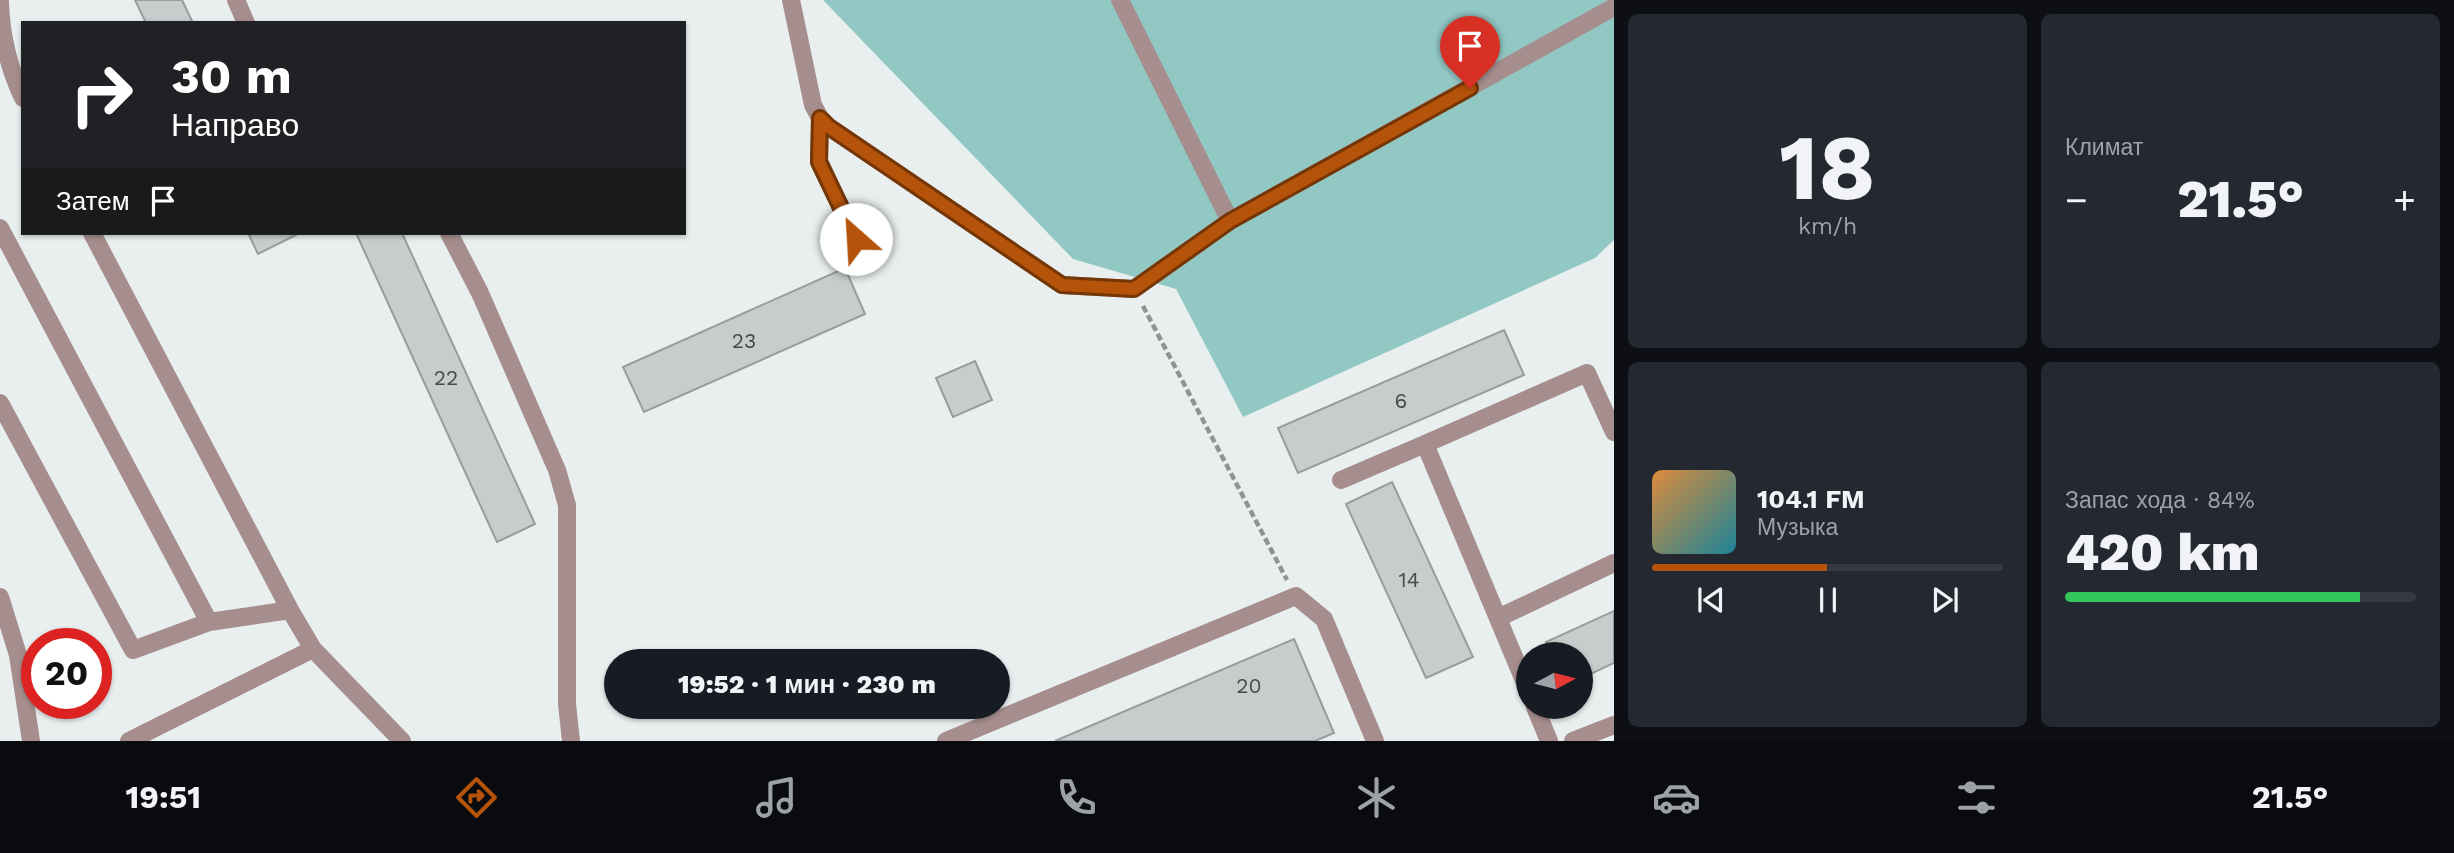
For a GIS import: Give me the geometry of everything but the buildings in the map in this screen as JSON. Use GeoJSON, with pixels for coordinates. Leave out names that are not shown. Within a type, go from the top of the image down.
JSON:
{"type":"FeatureCollection","features":[{"type":"Feature","properties":{"kind":"street"},"geometry":{"type":"LineString","coordinates":[[236,0],[245,21]]}},
{"type":"Feature","properties":{"kind":"street"},"geometry":{"type":"LineString","coordinates":[[791,0],[813,105],[829,127],[1062,285],[1134,289],[1230,221],[1614,7]]}},
{"type":"Feature","properties":{"kind":"street"},"geometry":{"type":"LineString","coordinates":[[1120,0],[1230,221]]}},
{"type":"Feature","properties":{"kind":"street"},"geometry":{"type":"LineString","coordinates":[[0,2],[9,68],[21,94]]}},
{"type":"Feature","properties":{"kind":"street"},"geometry":{"type":"LineString","coordinates":[[820,118],[819,162],[856,239]]}},
{"type":"Feature","properties":{"kind":"street"},"geometry":{"type":"LineString","coordinates":[[0,228],[209,622]]}},
{"type":"Feature","properties":{"kind":"street"},"geometry":{"type":"LineString","coordinates":[[93,235],[313,649],[402,741]]}},
{"type":"Feature","properties":{"kind":"street"},"geometry":{"type":"LineString","coordinates":[[450,235],[480,293],[557,470],[567,505],[567,704],[571,741]]}},
{"type":"Feature","properties":{"kind":"street"},"geometry":{"type":"LineString","coordinates":[[1340,480],[1587,373],[1614,432]]}},
{"type":"Feature","properties":{"kind":"street"},"geometry":{"type":"LineString","coordinates":[[0,403],[132,650],[209,622],[290,610]]}},
{"type":"Feature","properties":{"kind":"street"},"geometry":{"type":"LineString","coordinates":[[1425,444],[1516,661]]}},
{"type":"Feature","properties":{"kind":"street"},"geometry":{"type":"LineString","coordinates":[[1498,618],[1614,563]]}},
{"type":"Feature","properties":{"kind":"street"},"geometry":{"type":"LineString","coordinates":[[946,741],[1296,596],[1324,619],[1375,741]]}},
{"type":"Feature","properties":{"kind":"street"},"geometry":{"type":"LineString","coordinates":[[0,597],[18,655],[31,741]]}},
{"type":"Feature","properties":{"kind":"street"},"geometry":{"type":"LineString","coordinates":[[129,741],[313,649]]}},
{"type":"Feature","properties":{"kind":"street"},"geometry":{"type":"LineString","coordinates":[[1540,719],[1549,741]]}},
{"type":"Feature","properties":{"kind":"street"},"geometry":{"type":"LineString","coordinates":[[1573,741],[1614,724]]}},
{"type":"Feature","properties":{"kind":"path"},"geometry":{"type":"LineString","coordinates":[[1134,289],[1296,596]]}},
{"type":"Feature","properties":{"kind":"shaded area"},"geometry":{"type":"Polygon","coordinates":[[[823,0],[1614,0],[1614,240],[1595,258],[1243,417],[1176,289],[1073,259],[823,0]]]}},
{"type":"Feature","properties":{"kind":"route"},"geometry":{"type":"LineString","coordinates":[[856,239],[819,162],[820,118],[829,127],[1062,285],[1134,289],[1230,221],[1470,88]]}}]}
